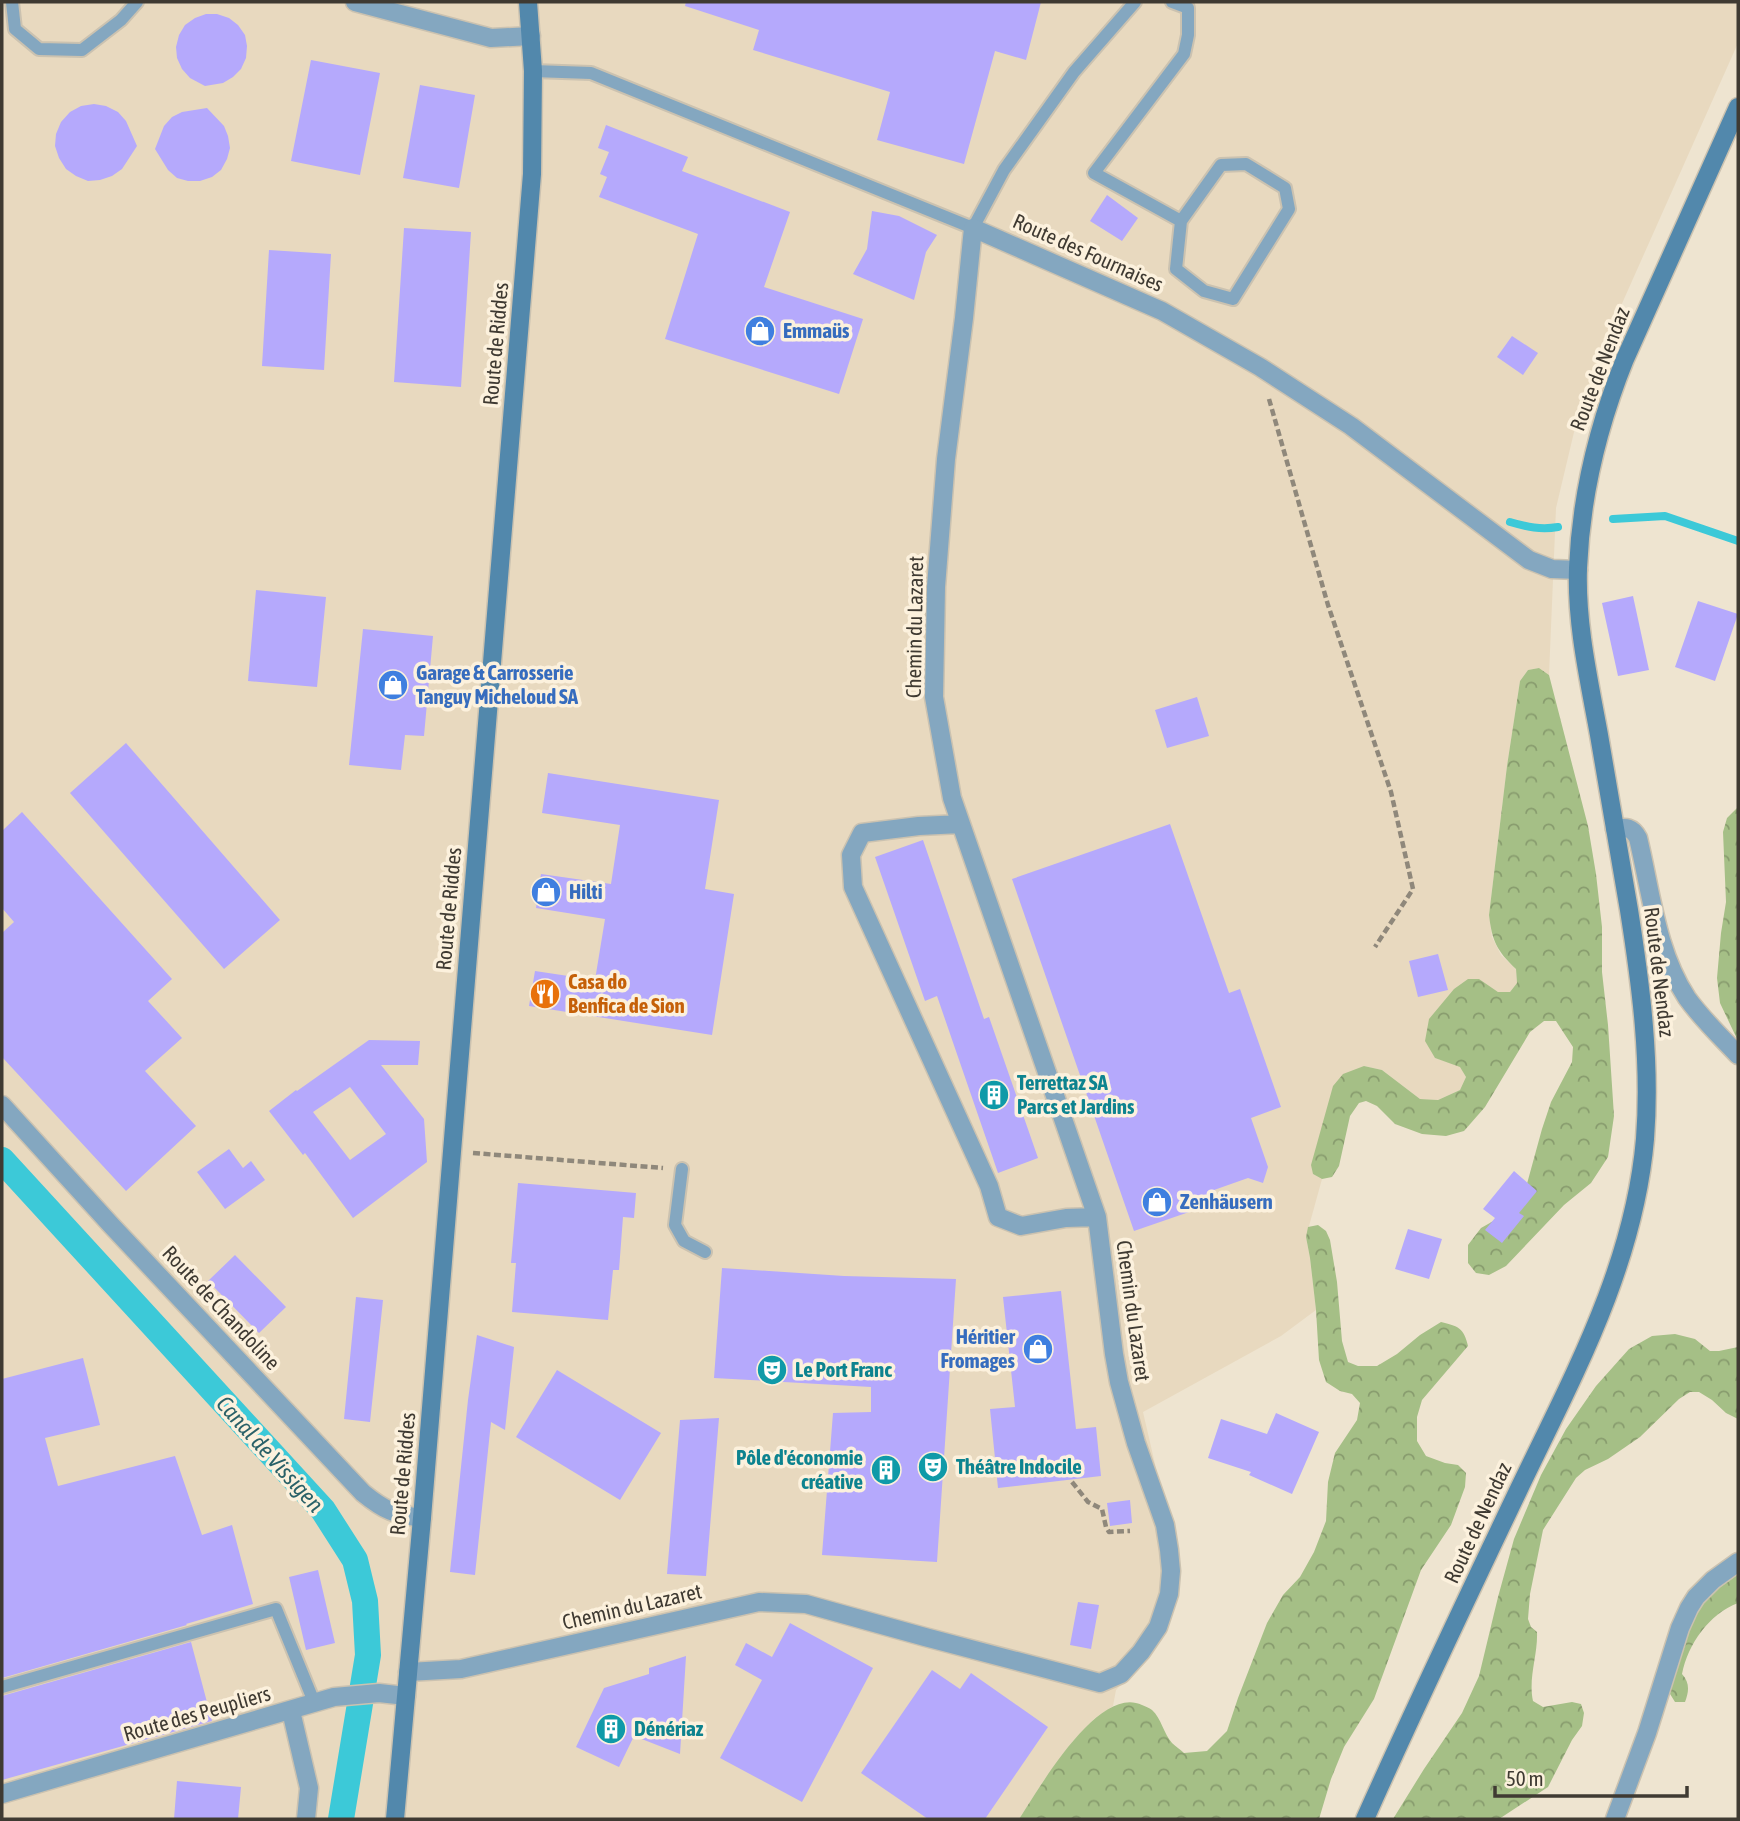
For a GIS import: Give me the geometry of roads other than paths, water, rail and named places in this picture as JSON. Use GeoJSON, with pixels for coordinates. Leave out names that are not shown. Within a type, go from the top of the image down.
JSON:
{"type":"FeatureCollection","features":[{"type":"Feature","properties":{"kind":"street"},"geometry":{"type":"LineString","coordinates":[[355,2],[491,38],[531,36]]}},
{"type":"Feature","properties":{"kind":"street","name":"Route de Riddes"},"geometry":{"type":"LineString","coordinates":[[396,1819],[532,174],[533,71],[528,2]]}},
{"type":"Feature","properties":{"kind":"street","name":"Route de Nendaz"},"geometry":{"type":"LineString","coordinates":[[1365,1819],[1585,1351],[1610,1291],[1630,1228],[1640,1184],[1647,1096],[1642,996],[1582,638],[1578,570],[1586,488],[1608,401],[1738,107]]}},
{"type":"Feature","properties":{"kind":"street","name":"Route des Fournaises"},"geometry":{"type":"LineString","coordinates":[[973,228],[1162,311],[1260,367],[1351,426],[1530,561],[1552,569],[1578,570]]}},
{"type":"Feature","properties":{"kind":"street","name":"Chemin du Lazaret"},"geometry":{"type":"LineString","coordinates":[[408,1672],[461,1669],[759,1602],[806,1604],[1100,1684],[1121,1674],[1141,1652],[1158,1627],[1169,1594],[1169,1550],[1165,1525],[1136,1443],[1119,1382],[1097,1217],[952,798],[934,697],[936,601],[946,459],[973,228]]}},
{"type":"Feature","properties":{"kind":"street"},"geometry":{"type":"LineString","coordinates":[[961,824],[862,833],[851,855],[853,887],[989,1186],[998,1217],[1021,1226],[1066,1218],[1097,1217]]}},
{"type":"Feature","properties":{"kind":"street"},"geometry":{"type":"LineString","coordinates":[[1615,829],[1626,827],[1634,831],[1638,838],[1654,909],[1676,977],[1699,1013],[1738,1055]]}},
{"type":"Feature","properties":{"kind":"street","name":"Route de Chandoline"},"geometry":{"type":"LineString","coordinates":[[2,1105],[363,1493],[380,1507],[397,1514],[422,1518]]}},
{"type":"Feature","properties":{"kind":"street"},"geometry":{"type":"LineString","coordinates":[[1613,1818],[1647,1733],[1680,1628],[1689,1608],[1713,1580],[1738,1562]]}},
{"type":"Feature","properties":{"kind":"street","name":"Route des Peupliers"},"geometry":{"type":"LineString","coordinates":[[2,1794],[334,1697],[379,1693],[406,1696]]}},
{"type":"Feature","properties":{"kind":"street"},"geometry":{"type":"LineString","coordinates":[[291,1711],[309,1788],[306,1819]]}},
{"type":"Feature","properties":{"kind":"lane"},"geometry":{"type":"LineString","coordinates":[[12,2],[15,29],[39,49],[82,50],[121,20],[137,2]]}},
{"type":"Feature","properties":{"kind":"lane"},"geometry":{"type":"LineString","coordinates":[[973,228],[1004,170],[1066,83],[1135,2]]}},
{"type":"Feature","properties":{"kind":"lane"},"geometry":{"type":"LineString","coordinates":[[1172,2],[1188,8],[1188,35],[1184,54],[1094,173],[1181,221]]}},
{"type":"Feature","properties":{"kind":"lane","name":"Route des Fournaises"},"geometry":{"type":"LineString","coordinates":[[533,71],[591,73],[973,228]]}},
{"type":"Feature","properties":{"kind":"lane"},"geometry":{"type":"LineString","coordinates":[[1246,164],[1284,188],[1289,209],[1233,299],[1204,291],[1176,269],[1181,221],[1221,165],[1246,164]]}},
{"type":"Feature","properties":{"kind":"lane"},"geometry":{"type":"LineString","coordinates":[[682,1170],[675,1225],[684,1241],[705,1252]]}},
{"type":"Feature","properties":{"kind":"lane"},"geometry":{"type":"LineString","coordinates":[[2,1687],[276,1609],[314,1702]]}},
{"type":"Feature","properties":{"kind":"waterway"},"geometry":{"type":"LineString","coordinates":[[1613,519],[1665,516],[1738,541]]}},
{"type":"Feature","properties":{"kind":"waterway"},"geometry":{"type":"LineString","coordinates":[[1510,522],[1534,528],[1558,527]]}},
{"type":"Feature","properties":{"kind":"waterway","name":"Canal de Vissigen"},"geometry":{"type":"LineString","coordinates":[[2,1160],[323,1510],[355,1560],[365,1601],[368,1655],[341,1819]]}},
{"type":"Feature","properties":{"kind":"place","name":"Emmaüs"},"geometry":{"type":"Point","coordinates":[760,331]}},
{"type":"Feature","properties":{"kind":"place","name":"Garage & Carrosserie Tanguy Micheloud SA"},"geometry":{"type":"Point","coordinates":[393,685]}},
{"type":"Feature","properties":{"kind":"place","name":"Hilti"},"geometry":{"type":"Point","coordinates":[546,892]}},
{"type":"Feature","properties":{"kind":"place","name":"Casa do Benfica de Sion"},"geometry":{"type":"Point","coordinates":[545,994]}},
{"type":"Feature","properties":{"kind":"place","name":"Terrettaz SA Parcs et Jardins"},"geometry":{"type":"Point","coordinates":[994,1095]}},
{"type":"Feature","properties":{"kind":"place","name":"Zenhäusern"},"geometry":{"type":"Point","coordinates":[1157,1202]}},
{"type":"Feature","properties":{"kind":"place","name":"Héritier Fromages"},"geometry":{"type":"Point","coordinates":[1038,1349]}},
{"type":"Feature","properties":{"kind":"place","name":"Le Port Franc"},"geometry":{"type":"Point","coordinates":[772,1370]}},
{"type":"Feature","properties":{"kind":"place","name":"Théâtre Indocile"},"geometry":{"type":"Point","coordinates":[933,1467]}},
{"type":"Feature","properties":{"kind":"place","name":"Pôle d'économie créative"},"geometry":{"type":"Point","coordinates":[886,1470]}},
{"type":"Feature","properties":{"kind":"place","name":"Dénériaz"},"geometry":{"type":"Point","coordinates":[611,1729]}}]}
